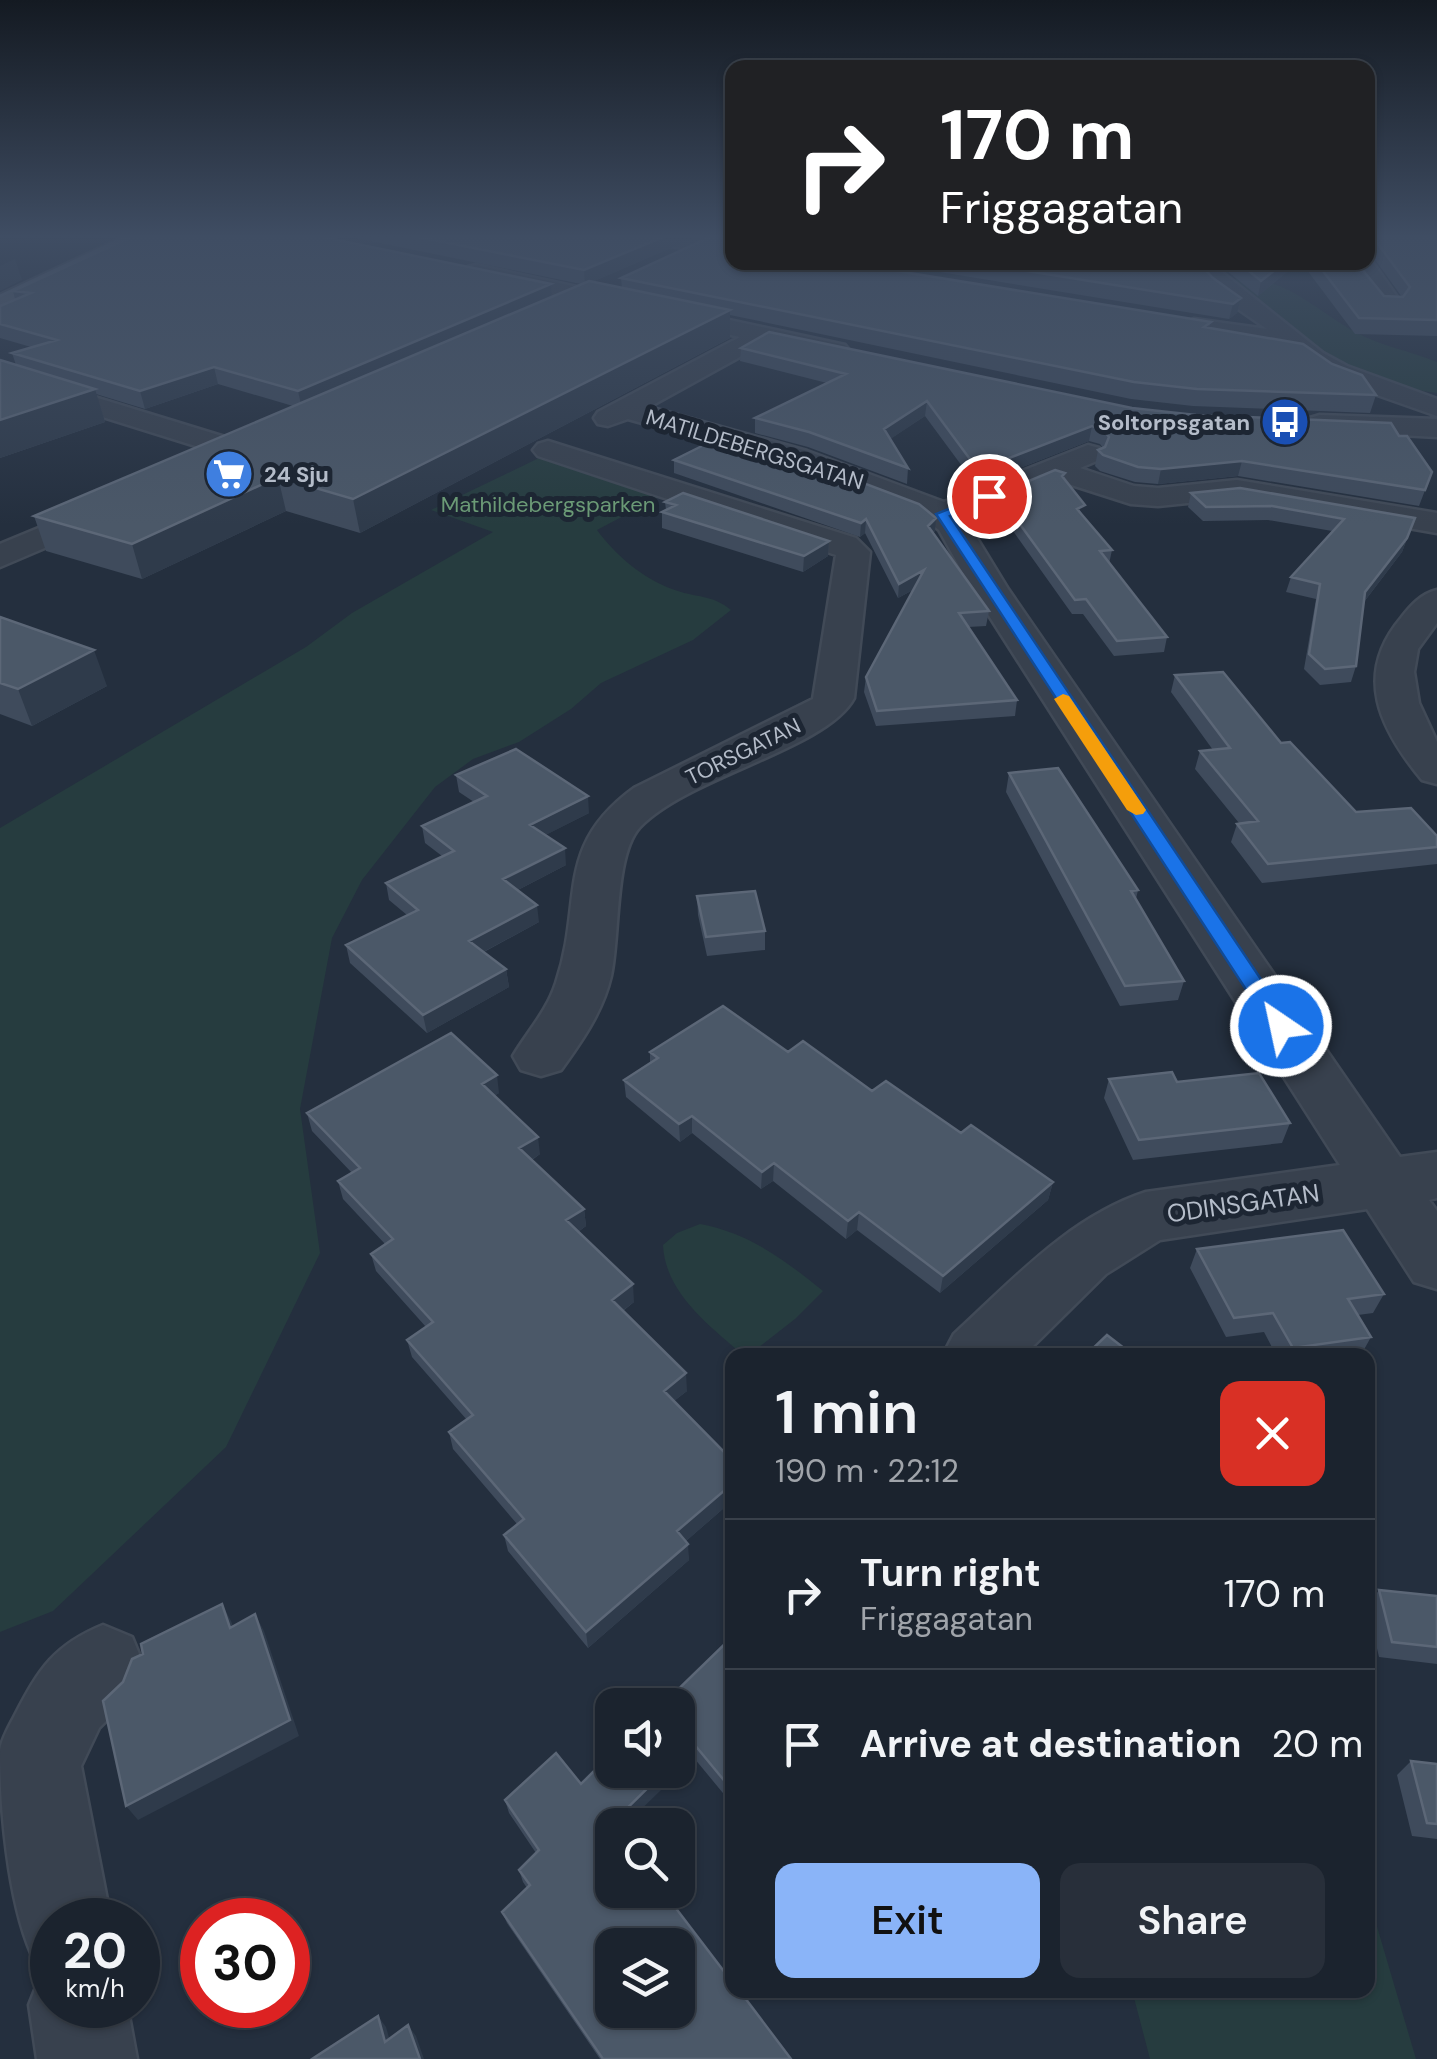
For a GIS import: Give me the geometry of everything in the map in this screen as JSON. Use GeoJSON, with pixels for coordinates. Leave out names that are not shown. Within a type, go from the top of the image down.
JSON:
{"type":"FeatureCollection","features":[{"type":"Feature","properties":{"kind":"street"},"geometry":{"type":"LineString","coordinates":[[754,333],[858,355]]}},
{"type":"Feature","properties":{"kind":"street"},"geometry":{"type":"LineString","coordinates":[[1247,333],[1295,340]]}},
{"type":"Feature","properties":{"kind":"street"},"geometry":{"type":"LineString","coordinates":[[1285,333],[1338,372],[1435,417]]}},
{"type":"Feature","properties":{"kind":"street"},"geometry":{"type":"LineString","coordinates":[[624,409],[762,335]]}},
{"type":"Feature","properties":{"kind":"street"},"geometry":{"type":"LineString","coordinates":[[0,376],[253,445],[190,473]]}},
{"type":"Feature","properties":{"kind":"street","name":"TORSGATAN"},"geometry":{"type":"LineString","coordinates":[[541,1056],[569,1022],[585,982],[604,850],[622,818],[678,782],[829,707],[834,698],[853,552],[844,545],[548,450],[624,409]]}},
{"type":"Feature","properties":{"kind":"street","name":"MATILDEBERGSGATAN"},"geometry":{"type":"LineString","coordinates":[[624,409],[796,457],[942,514]]}},
{"type":"Feature","properties":{"kind":"street"},"geometry":{"type":"LineString","coordinates":[[1285,422],[1435,417]]}},
{"type":"Feature","properties":{"kind":"street"},"geometry":{"type":"LineString","coordinates":[[1124,439],[942,514],[1411,1178],[1437,1263]]}},
{"type":"Feature","properties":{"kind":"street"},"geometry":{"type":"LineString","coordinates":[[1053,469],[1131,495],[1158,497],[1238,489],[1437,523]]}},
{"type":"Feature","properties":{"kind":"street"},"geometry":{"type":"LineString","coordinates":[[0,557],[138,496]]}},
{"type":"Feature","properties":{"kind":"street"},"geometry":{"type":"LineString","coordinates":[[1437,601],[1416,622],[1395,662],[1402,712],[1437,771]]}},
{"type":"Feature","properties":{"kind":"street","name":"ODINSGATAN"},"geometry":{"type":"LineString","coordinates":[[985,1348],[1083,1256],[1146,1217],[1411,1178]]}},
{"type":"Feature","properties":{"kind":"street"},"geometry":{"type":"LineString","coordinates":[[60,1898],[37,1763],[69,1698],[104,1666]]}},
{"type":"Feature","properties":{"kind":"street"},"geometry":{"type":"LineString","coordinates":[[82,2028],[87,2059]]}},
{"type":"Feature","properties":{"kind":"green space"},"geometry":{"type":"Polygon","coordinates":[[[1295,333],[1358,333],[1437,362],[1437,393],[1377,379],[1295,333]]]}},
{"type":"Feature","properties":{"kind":"green space","name":"Mathildebergsparken"},"geometry":{"type":"Polygon","coordinates":[[[541,457],[665,494],[597,530],[621,557],[661,585],[717,601],[731,610],[693,640],[601,683],[571,709],[519,742],[473,759],[435,787],[362,880],[332,938],[300,1109],[320,1253],[226,1447],[53,1611],[0,1632],[0,828],[306,647],[352,613],[493,532],[431,510],[541,457]]]}},
{"type":"Feature","properties":{"kind":"green space"},"geometry":{"type":"Polygon","coordinates":[[[700,1224],[735,1234],[766,1249],[823,1291],[758,1348],[735,1348],[691,1307],[672,1278],[663,1245],[677,1233],[700,1224]]]}},
{"type":"Feature","properties":{"kind":"green space"},"geometry":{"type":"Polygon","coordinates":[[[1375,1920],[1416,2059],[1150,2059],[1134,1998],[1375,1998],[1375,1920]]]}},
{"type":"Feature","properties":{"kind":"building"},"geometry":{"type":"Polygon","coordinates":[[[32,333],[435,333],[298,391],[214,367],[140,391],[12,353],[57,340],[32,333]]]}},
{"type":"Feature","properties":{"kind":"building"},"geometry":{"type":"Polygon","coordinates":[[[466,333],[684,333],[353,499],[278,477],[132,544],[34,516],[466,333]]]}},
{"type":"Feature","properties":{"kind":"building"},"geometry":{"type":"Polygon","coordinates":[[[774,333],[1132,408],[1196,415],[1391,423],[1399,436],[1407,436],[1432,472],[1425,490],[1242,461],[1161,469],[1138,467],[1103,455],[1098,450],[1105,447],[1109,437],[1103,429],[1092,426],[978,470],[927,401],[884,429],[908,468],[809,432],[755,418],[846,374],[741,348],[774,333]]]}},
{"type":"Feature","properties":{"kind":"building"},"geometry":{"type":"Polygon","coordinates":[[[893,333],[1239,333],[1303,344],[1332,364],[1362,375],[1376,395],[1197,389],[1134,382],[893,333]]]}},
{"type":"Feature","properties":{"kind":"building"},"geometry":{"type":"Polygon","coordinates":[[[0,360],[95,389],[0,420],[0,360]]]}},
{"type":"Feature","properties":{"kind":"building"},"geometry":{"type":"Polygon","coordinates":[[[722,436],[784,453],[919,504],[936,518],[928,526],[989,611],[959,613],[1017,700],[877,711],[866,677],[924,570],[899,584],[866,519],[861,523],[674,460],[722,436]]]}},
{"type":"Feature","properties":{"kind":"building"},"geometry":{"type":"Polygon","coordinates":[[[1055,470],[1065,473],[1062,476],[1085,505],[1077,509],[1112,550],[1100,551],[1167,637],[1117,641],[1086,599],[1075,600],[998,494],[1055,470]]]}},
{"type":"Feature","properties":{"kind":"building"},"geometry":{"type":"Polygon","coordinates":[[[1240,488],[1415,518],[1407,538],[1365,592],[1356,666],[1325,669],[1309,654],[1320,584],[1291,577],[1344,519],[1272,506],[1206,507],[1191,493],[1240,488]]]}},
{"type":"Feature","properties":{"kind":"building"},"geometry":{"type":"Polygon","coordinates":[[[683,493],[829,541],[804,556],[662,512],[676,505],[665,502],[683,493]]]}},
{"type":"Feature","properties":{"kind":"building"},"geometry":{"type":"Polygon","coordinates":[[[0,617],[94,650],[18,689],[0,683],[0,617]]]}},
{"type":"Feature","properties":{"kind":"building"},"geometry":{"type":"Polygon","coordinates":[[[1223,672],[1281,743],[1290,742],[1356,812],[1411,808],[1437,836],[1437,847],[1268,864],[1237,824],[1258,821],[1200,751],[1230,748],[1175,675],[1223,672]]]}},
{"type":"Feature","properties":{"kind":"building"},"geometry":{"type":"Polygon","coordinates":[[[516,749],[588,796],[530,825],[565,848],[503,879],[537,905],[469,941],[506,969],[423,1015],[346,945],[418,910],[386,883],[454,851],[422,826],[487,796],[456,775],[516,749]]]}},
{"type":"Feature","properties":{"kind":"building"},"geometry":{"type":"Polygon","coordinates":[[[1058,768],[1138,890],[1131,891],[1184,981],[1125,986],[1009,773],[1058,768]]]}},
{"type":"Feature","properties":{"kind":"building"},"geometry":{"type":"Polygon","coordinates":[[[755,891],[765,931],[706,937],[697,896],[755,891]]]}},
{"type":"Feature","properties":{"kind":"building"},"geometry":{"type":"Polygon","coordinates":[[[723,1006],[788,1052],[803,1041],[872,1091],[886,1081],[961,1133],[971,1125],[1053,1182],[943,1276],[859,1212],[848,1221],[774,1163],[762,1172],[692,1116],[679,1124],[624,1080],[658,1058],[650,1052],[723,1006]]]}},
{"type":"Feature","properties":{"kind":"building"},"geometry":{"type":"Polygon","coordinates":[[[451,1033],[497,1075],[482,1084],[538,1137],[519,1148],[584,1209],[566,1220],[633,1284],[612,1300],[686,1373],[664,1391],[725,1453],[725,1490],[677,1531],[688,1544],[586,1632],[504,1535],[524,1519],[449,1432],[473,1415],[407,1340],[433,1322],[371,1254],[393,1239],[338,1181],[360,1168],[307,1113],[451,1033]]]}},
{"type":"Feature","properties":{"kind":"building"},"geometry":{"type":"Polygon","coordinates":[[[1172,1072],[1177,1082],[1259,1073],[1290,1123],[1139,1140],[1109,1079],[1172,1072]]]}},
{"type":"Feature","properties":{"kind":"building"},"geometry":{"type":"Polygon","coordinates":[[[1343,1230],[1384,1294],[1348,1299],[1371,1337],[1293,1348],[1273,1313],[1234,1318],[1197,1249],[1343,1230]]]}},
{"type":"Feature","properties":{"kind":"building"},"geometry":{"type":"Polygon","coordinates":[[[1107,1335],[1124,1348],[1093,1348],[1107,1335]]]}},
{"type":"Feature","properties":{"kind":"building"},"geometry":{"type":"Polygon","coordinates":[[[1379,1590],[1437,1596],[1437,1647],[1392,1642],[1379,1590]]]}},
{"type":"Feature","properties":{"kind":"building"},"geometry":{"type":"Polygon","coordinates":[[[222,1604],[230,1628],[255,1614],[290,1720],[126,1806],[103,1701],[123,1682],[132,1659],[143,1654],[141,1644],[222,1604]]]}},
{"type":"Feature","properties":{"kind":"building"},"geometry":{"type":"Polygon","coordinates":[[[725,1644],[725,1782],[695,1745],[695,1688],[680,1688],[725,1644]]]}},
{"type":"Feature","properties":{"kind":"building"},"geometry":{"type":"Polygon","coordinates":[[[556,1753],[581,1784],[595,1770],[595,1788],[648,1788],[627,1808],[595,1808],[595,1908],[676,1908],[691,1928],[595,1928],[595,2028],[695,2028],[695,1933],[725,1973],[725,1998],[745,1998],[791,2059],[603,2059],[502,1912],[530,1885],[519,1870],[539,1850],[505,1800],[556,1753]]]}},
{"type":"Feature","properties":{"kind":"building"},"geometry":{"type":"Polygon","coordinates":[[[1411,1761],[1437,1764],[1437,1824],[1427,1823],[1411,1761]]]}},
{"type":"Feature","properties":{"kind":"building"},"geometry":{"type":"Polygon","coordinates":[[[378,2016],[385,2042],[408,2025],[420,2059],[312,2059],[378,2016]]]}},
{"type":"Feature","properties":{"kind":"slow traffic"},"geometry":{"type":"LineString","coordinates":[[1063,699],[1136,810]]}},
{"type":"Feature","properties":{"kind":"place","name":"Soltorpsgatan"},"geometry":{"type":"Point","coordinates":[1285,422]}},
{"type":"Feature","properties":{"kind":"place","name":"24 Sju"},"geometry":{"type":"Point","coordinates":[229,474]}},
{"type":"Feature","properties":{"kind":"route"},"geometry":{"type":"LineString","coordinates":[[989,496],[942,514],[1281,1026]]}}]}
